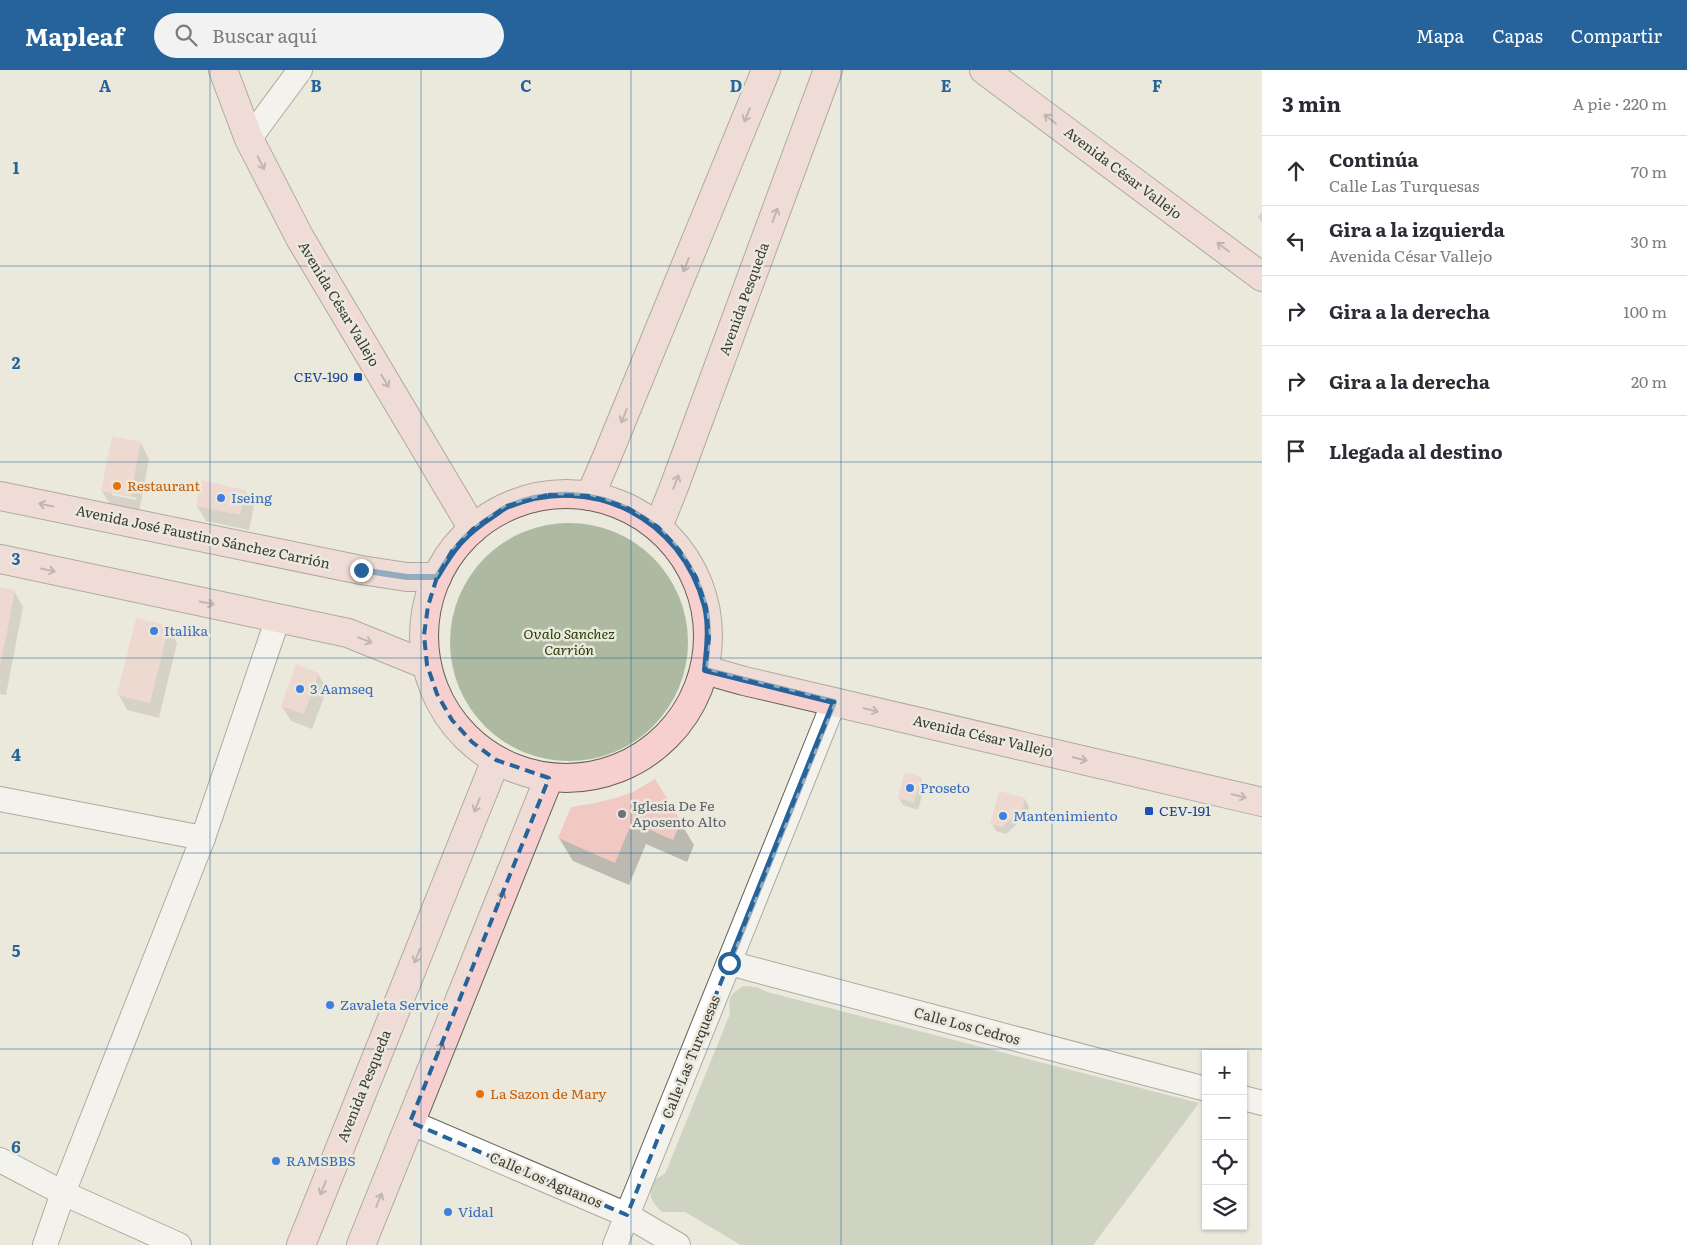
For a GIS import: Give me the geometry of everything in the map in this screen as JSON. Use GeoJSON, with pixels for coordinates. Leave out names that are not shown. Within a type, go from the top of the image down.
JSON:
{"type":"FeatureCollection","features":[{"type":"Feature","properties":{"kind":"main road","name":"Avenida César Vallejo"},"geometry":{"type":"LineString","coordinates":[[223,70],[248,139],[300,238],[473,529]]}},
{"type":"Feature","properties":{"kind":"main road"},"geometry":{"type":"LineString","coordinates":[[590,496],[766,70]]}},
{"type":"Feature","properties":{"kind":"main road","name":"Avenida Pesqueda"},"geometry":{"type":"LineString","coordinates":[[658,527],[678,478],[828,70]]}},
{"type":"Feature","properties":{"kind":"main road","name":"Avenida César Vallejo"},"geometry":{"type":"LineString","coordinates":[[984,70],[1262,276]]}},
{"type":"Feature","properties":{"kind":"main road"},"geometry":{"type":"LineString","coordinates":[[548,495],[590,496],[626,507],[658,527],[679,550],[696,577],[706,607],[708,630],[705,670],[689,708],[663,741],[630,765],[590,777],[549,778],[521,772],[496,760],[472,742],[452,720],[437,694],[427,665],[424,636],[428,606],[437,577],[452,551],[473,529],[508,506],[548,495]]}},
{"type":"Feature","properties":{"kind":"main road","name":"Avenida José Faustino Sánchez Carrión"},"geometry":{"type":"LineString","coordinates":[[0,496],[361,570],[407,577],[437,577]]}},
{"type":"Feature","properties":{"kind":"main road"},"geometry":{"type":"LineString","coordinates":[[0,559],[348,633],[427,665]]}},
{"type":"Feature","properties":{"kind":"main road","name":"Avenida César Vallejo"},"geometry":{"type":"LineString","coordinates":[[705,670],[1262,802]]}},
{"type":"Feature","properties":{"kind":"main road","name":"Avenida Pesqueda"},"geometry":{"type":"LineString","coordinates":[[301,1245],[496,760]]}},
{"type":"Feature","properties":{"kind":"main road"},"geometry":{"type":"LineString","coordinates":[[361,1245],[549,778]]}},
{"type":"Feature","properties":{"kind":"street"},"geometry":{"type":"LineString","coordinates":[[248,139],[300,70]]}},
{"type":"Feature","properties":{"kind":"street"},"geometry":{"type":"LineString","coordinates":[[45,1245],[63,1193],[203,838],[278,618]]}},
{"type":"Feature","properties":{"kind":"street","name":"Calle Las Turquesas"},"geometry":{"type":"LineString","coordinates":[[615,1245],[834,702]]}},
{"type":"Feature","properties":{"kind":"street"},"geometry":{"type":"LineString","coordinates":[[0,799],[203,838]]}},
{"type":"Feature","properties":{"kind":"street","name":"Calle Los Cedros"},"geometry":{"type":"LineString","coordinates":[[729,963],[1202,1088]]}},
{"type":"Feature","properties":{"kind":"street"},"geometry":{"type":"LineString","coordinates":[[1247,1099],[1262,1103]]}},
{"type":"Feature","properties":{"kind":"street","name":"Calle Los Aguanos"},"geometry":{"type":"LineString","coordinates":[[410,1122],[627,1215],[678,1245]]}},
{"type":"Feature","properties":{"kind":"street"},"geometry":{"type":"LineString","coordinates":[[0,1160],[63,1193],[179,1245]]}},
{"type":"Feature","properties":{"kind":"highlighted area"},"geometry":{"type":"Polygon","coordinates":[[[548,495],[590,496],[626,507],[658,527],[679,550],[696,577],[706,607],[709,638],[705,670],[834,702],[627,1215],[410,1122],[549,778],[496,760],[472,742],[452,720],[437,694],[427,665],[424,635],[428,606],[437,577],[452,551],[473,529],[507,506],[548,495]]]}},
{"type":"Feature","properties":{"kind":"green space","name":"Ovalo Sanchez Carrión"},"geometry":{"type":"Polygon","coordinates":[[[569,523],[592,525],[614,532],[635,543],[653,558],[668,576],[679,597],[686,619],[688,642],[686,665],[679,687],[668,708],[653,726],[635,741],[614,752],[592,759],[569,761],[546,759],[524,752],[503,741],[485,726],[470,708],[459,687],[452,665],[450,642],[452,619],[459,597],[470,576],[485,558],[503,543],[524,532],[546,525],[569,523]]]}},
{"type":"Feature","properties":{"kind":"green space"},"geometry":{"type":"Polygon","coordinates":[[[744,986],[757,987],[767,992],[1199,1103],[1093,1245],[741,1245],[685,1212],[662,1212],[652,1200],[651,1189],[655,1179],[665,1174],[730,1014],[729,1004],[732,994],[744,986]]]}},
{"type":"Feature","properties":{"kind":"building"},"geometry":{"type":"Polygon","coordinates":[[[112,436],[141,442],[130,497],[101,491],[112,436]]]}},
{"type":"Feature","properties":{"kind":"building","name":"Iseing"},"geometry":{"type":"Polygon","coordinates":[[[201,480],[245,490],[240,515],[196,506],[201,480]]]}},
{"type":"Feature","properties":{"kind":"building"},"geometry":{"type":"Polygon","coordinates":[[[0,587],[15,590],[1,663],[0,663],[0,587]]]}},
{"type":"Feature","properties":{"kind":"building"},"geometry":{"type":"Polygon","coordinates":[[[136,618],[169,626],[150,703],[117,695],[136,618]]]}},
{"type":"Feature","properties":{"kind":"building","name":"3 Aamseq"},"geometry":{"type":"Polygon","coordinates":[[[296,664],[319,673],[304,714],[281,706],[296,664]]]}},
{"type":"Feature","properties":{"kind":"building","name":"Proseto"},"geometry":{"type":"Polygon","coordinates":[[[905,772],[921,777],[914,803],[898,798],[905,772]]]}},
{"type":"Feature","properties":{"kind":"building","name":"Iglesia De Fe Aposento Alto"},"geometry":{"type":"Polygon","coordinates":[[[655,779],[681,821],[673,840],[632,822],[615,863],[558,838],[571,807],[616,798],[633,792],[655,779]]]}},
{"type":"Feature","properties":{"kind":"building","name":"Mantenimiento"},"geometry":{"type":"Polygon","coordinates":[[[999,791],[1025,798],[1023,808],[1002,827],[990,824],[999,791]]]}},
{"type":"Feature","properties":{"kind":"place","name":"CEV-190"},"geometry":{"type":"Point","coordinates":[358,377]}},
{"type":"Feature","properties":{"kind":"place","name":"Restaurant"},"geometry":{"type":"Point","coordinates":[117,486]}},
{"type":"Feature","properties":{"kind":"place","name":"Iseing"},"geometry":{"type":"Point","coordinates":[221,498]}},
{"type":"Feature","properties":{"kind":"place","name":"Italika"},"geometry":{"type":"Point","coordinates":[154,631]}},
{"type":"Feature","properties":{"kind":"place","name":"3 Aamseq"},"geometry":{"type":"Point","coordinates":[300,689]}},
{"type":"Feature","properties":{"kind":"place","name":"Proseto"},"geometry":{"type":"Point","coordinates":[910,788]}},
{"type":"Feature","properties":{"kind":"place","name":"CEV-191"},"geometry":{"type":"Point","coordinates":[1149,811]}},
{"type":"Feature","properties":{"kind":"place","name":"Iglesia De Fe Aposento Alto"},"geometry":{"type":"Point","coordinates":[622,814]}},
{"type":"Feature","properties":{"kind":"place","name":"Mantenimiento"},"geometry":{"type":"Point","coordinates":[1003,816]}},
{"type":"Feature","properties":{"kind":"place","name":"Zavaleta Service"},"geometry":{"type":"Point","coordinates":[330,1005]}},
{"type":"Feature","properties":{"kind":"place","name":"La Sazon de Mary"},"geometry":{"type":"Point","coordinates":[480,1094]}},
{"type":"Feature","properties":{"kind":"place","name":"RAMSBBS"},"geometry":{"type":"Point","coordinates":[276,1161]}},
{"type":"Feature","properties":{"kind":"place","name":"Vidal"},"geometry":{"type":"Point","coordinates":[448,1212]}},
{"type":"Feature","properties":{"kind":"route"},"geometry":{"type":"LineString","coordinates":[[361,570],[407,577],[437,577],[452,551],[473,529],[508,506],[548,495],[590,496],[626,507],[658,527],[679,550],[696,577],[706,607],[708,638],[705,670],[834,702],[729,963]]}}]}
